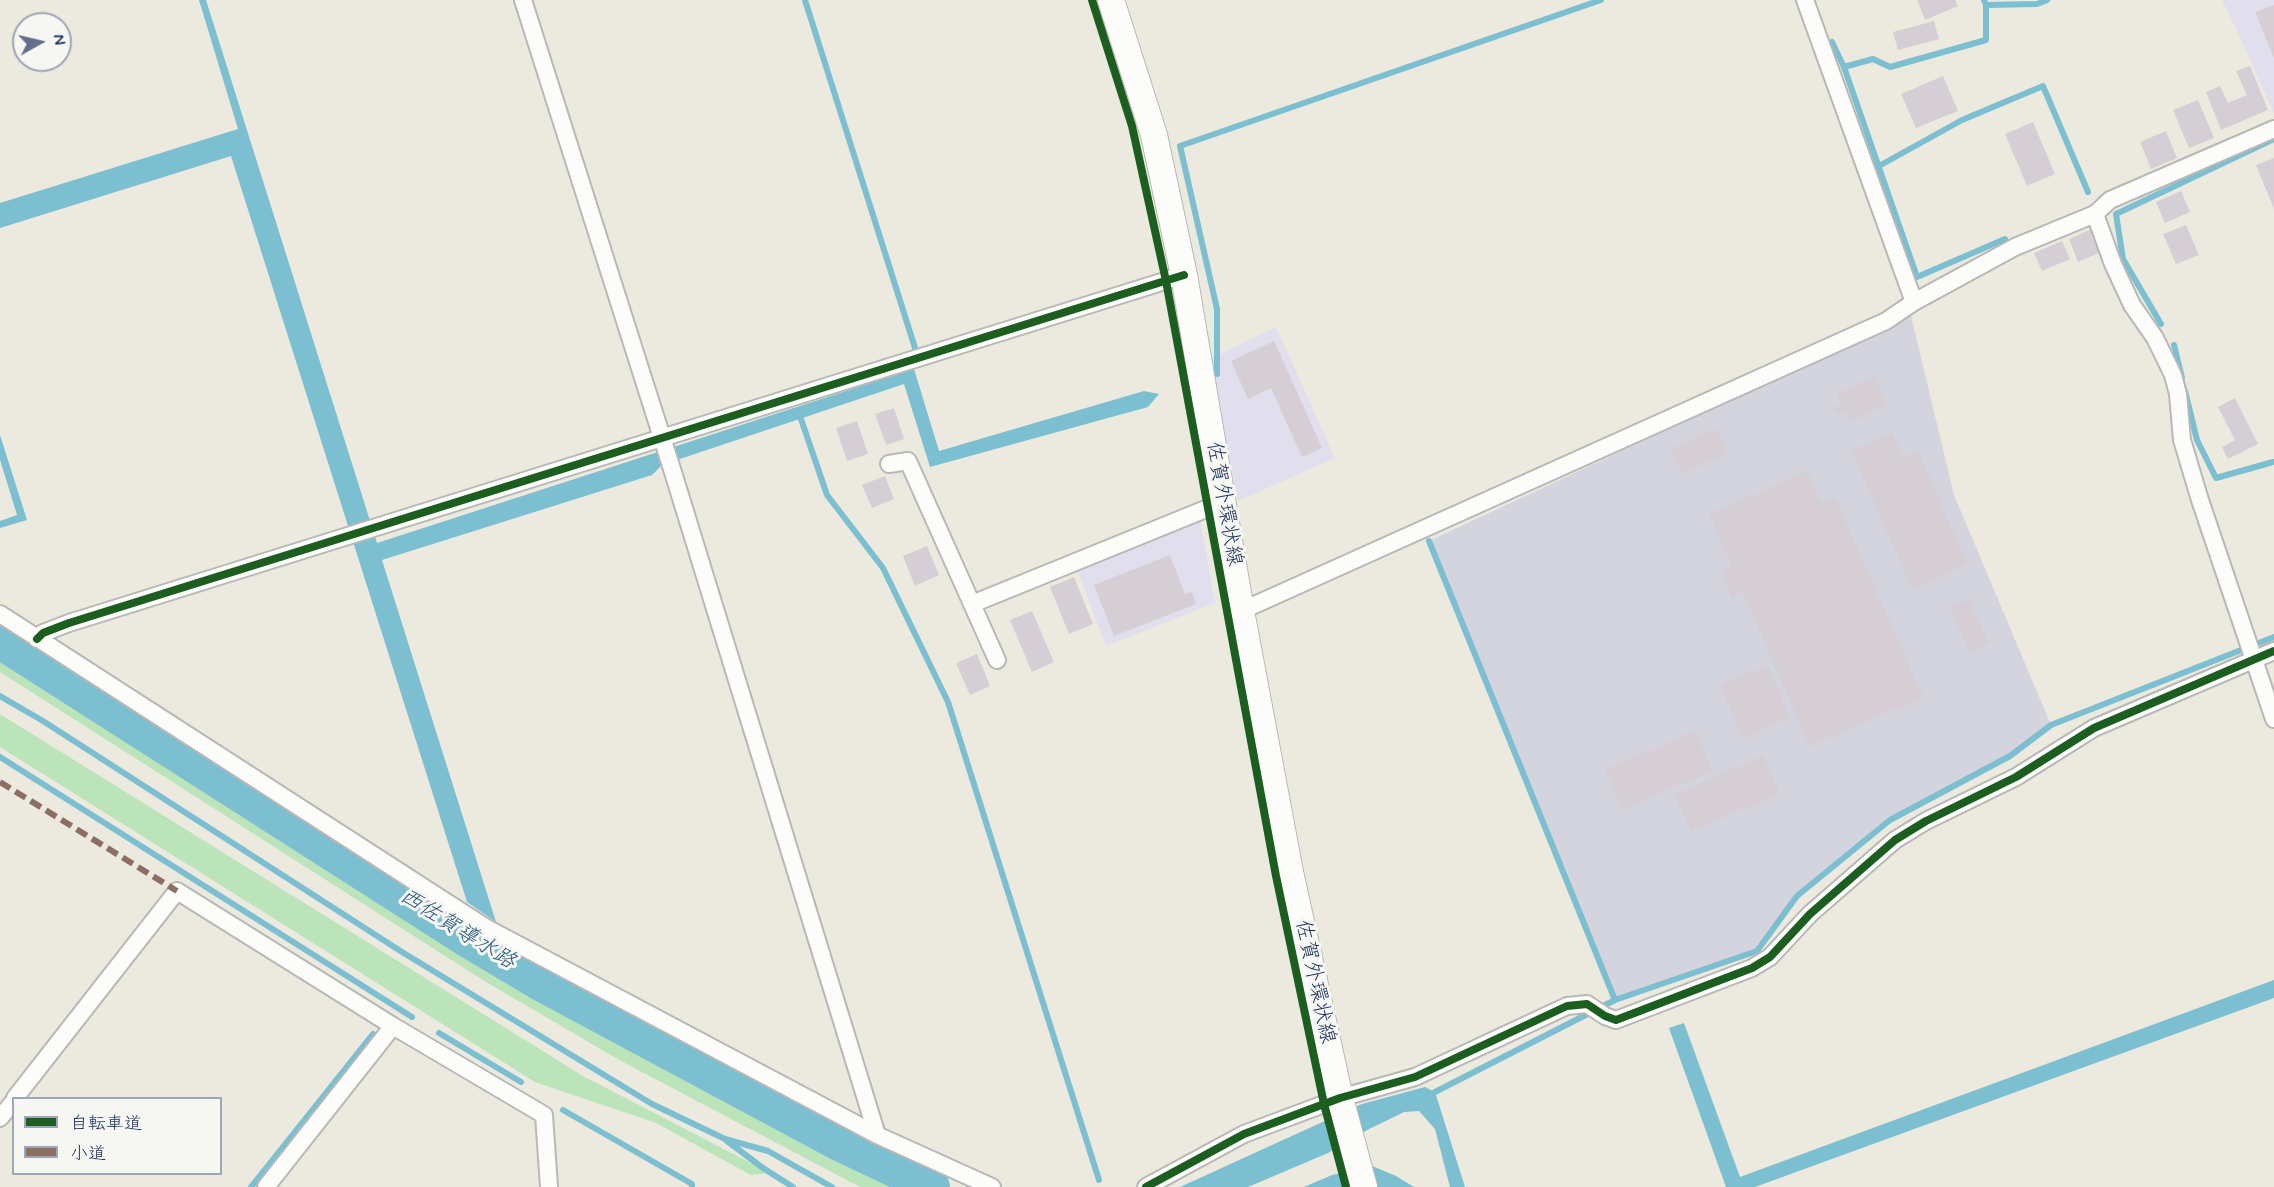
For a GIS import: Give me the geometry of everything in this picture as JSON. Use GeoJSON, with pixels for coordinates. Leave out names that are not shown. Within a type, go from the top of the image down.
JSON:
{"type":"FeatureCollection","features":[{"type":"Feature","properties":{"kind":"main road","name":"佐賀外環状線"},"geometry":{"type":"LineString","coordinates":[[1111,0],[1154,135],[1184,275],[1241,611],[1290,872],[1340,1098],[1364,1187]]}},
{"type":"Feature","properties":{"kind":"street"},"geometry":{"type":"LineString","coordinates":[[523,0],[672,469],[877,1135]]}},
{"type":"Feature","properties":{"kind":"street"},"geometry":{"type":"LineString","coordinates":[[1806,0],[1914,302]]}},
{"type":"Feature","properties":{"kind":"street"},"geometry":{"type":"LineString","coordinates":[[1241,611],[1886,321],[1914,302],[2015,247],[2096,214],[2110,200],[2274,129]]}},
{"type":"Feature","properties":{"kind":"street"},"geometry":{"type":"LineString","coordinates":[[2096,214],[2113,264],[2132,305],[2155,338],[2173,375],[2178,394],[2182,440],[2274,719]]}},
{"type":"Feature","properties":{"kind":"street"},"geometry":{"type":"LineString","coordinates":[[37,639],[43,633],[69,623],[1184,275]]}},
{"type":"Feature","properties":{"kind":"street"},"geometry":{"type":"LineString","coordinates":[[889,464],[909,461],[997,660]]}},
{"type":"Feature","properties":{"kind":"street"},"geometry":{"type":"LineString","coordinates":[[972,604],[1223,502]]}},
{"type":"Feature","properties":{"kind":"street"},"geometry":{"type":"LineString","coordinates":[[0,614],[485,927],[877,1135],[992,1187]]}},
{"type":"Feature","properties":{"kind":"street"},"geometry":{"type":"LineString","coordinates":[[1146,1187],[1244,1134],[1340,1098],[1415,1077],[1567,1006],[1587,1004],[1605,1016],[1616,1020],[1752,968],[1770,957],[1810,914],[1895,840],[1926,821],[2016,777],[2094,728],[2274,651]]}},
{"type":"Feature","properties":{"kind":"street"},"geometry":{"type":"LineString","coordinates":[[16,1097],[177,891],[393,1026],[544,1114],[549,1187]]}},
{"type":"Feature","properties":{"kind":"street"},"geometry":{"type":"LineString","coordinates":[[266,1187],[393,1026]]}},
{"type":"Feature","properties":{"kind":"street"},"geometry":{"type":"LineString","coordinates":[[0,1118],[12,1103]]}},
{"type":"Feature","properties":{"kind":"shaded area"},"geometry":{"type":"Polygon","coordinates":[[[2222,0],[2274,0],[2274,113],[2245,48],[2222,0]]]}},
{"type":"Feature","properties":{"kind":"shaded area"},"geometry":{"type":"Polygon","coordinates":[[[1911,316],[1954,495],[2051,725],[2010,756],[1890,820],[1797,896],[1757,951],[1615,1000],[1429,541],[1911,316]]]}},
{"type":"Feature","properties":{"kind":"shaded area"},"geometry":{"type":"Polygon","coordinates":[[[1276,327],[1335,458],[1238,501],[1209,360],[1276,327]]]}},
{"type":"Feature","properties":{"kind":"shaded area"},"geometry":{"type":"Polygon","coordinates":[[[1197,503],[1215,603],[1106,646],[1072,556],[1197,503]]]}},
{"type":"Feature","properties":{"kind":"green space"},"geometry":{"type":"Polygon","coordinates":[[[0,653],[509,984],[901,1187],[860,1187],[621,1061],[486,982],[0,672],[0,653]]]}},
{"type":"Feature","properties":{"kind":"green space"},"geometry":{"type":"Polygon","coordinates":[[[0,714],[583,1076],[770,1173],[751,1175],[656,1123],[535,1082],[0,747],[0,714]]]}},
{"type":"Feature","properties":{"kind":"water"},"geometry":{"type":"Polygon","coordinates":[[[199,0],[206,0],[377,543],[914,369],[939,451],[1144,391],[1159,394],[1148,407],[930,467],[904,384],[662,465],[652,475],[382,560],[496,922],[467,902],[231,156],[0,228],[0,203],[238,129],[199,0]]]}},
{"type":"Feature","properties":{"kind":"water"},"geometry":{"type":"Polygon","coordinates":[[[0,435],[27,520],[0,528],[0,521],[17,515],[0,460],[0,435]]]}},
{"type":"Feature","properties":{"kind":"water"},"geometry":{"type":"Polygon","coordinates":[[[2274,980],[2274,998],[1755,1187],[1726,1187],[1669,1028],[1684,1023],[1740,1177],[2274,980]]]}},
{"type":"Feature","properties":{"kind":"water"},"geometry":{"type":"Polygon","coordinates":[[[1425,1087],[1435,1092],[1465,1187],[1450,1187],[1435,1129],[1419,1111],[1404,1112],[1328,1153],[1248,1187],[1180,1187],[1362,1104],[1425,1087]]]}},
{"type":"Feature","properties":{"kind":"water"},"geometry":{"type":"Polygon","coordinates":[[[1372,1166],[1414,1187],[1304,1187],[1332,1175],[1372,1166]]]}},
{"type":"Feature","properties":{"kind":"building"},"geometry":{"type":"Polygon","coordinates":[[[1917,0],[1955,0],[1958,6],[1925,20],[1917,0]]]}},
{"type":"Feature","properties":{"kind":"building"},"geometry":{"type":"Polygon","coordinates":[[[2274,5],[2274,58],[2255,12],[2274,5]]]}},
{"type":"Feature","properties":{"kind":"building"},"geometry":{"type":"Polygon","coordinates":[[[1934,21],[1939,39],[1898,50],[1893,32],[1934,21]]]}},
{"type":"Feature","properties":{"kind":"building"},"geometry":{"type":"Polygon","coordinates":[[[2250,66],[2268,110],[2221,130],[2206,92],[2220,86],[2228,103],[2247,95],[2236,71],[2250,66]]]}},
{"type":"Feature","properties":{"kind":"building"},"geometry":{"type":"Polygon","coordinates":[[[1943,76],[1958,111],[1916,128],[1901,94],[1943,76]]]}},
{"type":"Feature","properties":{"kind":"building"},"geometry":{"type":"Polygon","coordinates":[[[2198,100],[2214,138],[2189,148],[2173,110],[2198,100]]]}},
{"type":"Feature","properties":{"kind":"building"},"geometry":{"type":"Polygon","coordinates":[[[2033,122],[2055,174],[2027,186],[2005,134],[2033,122]]]}},
{"type":"Feature","properties":{"kind":"building"},"geometry":{"type":"Polygon","coordinates":[[[2166,131],[2177,158],[2151,169],[2140,142],[2166,131]]]}},
{"type":"Feature","properties":{"kind":"building"},"geometry":{"type":"Polygon","coordinates":[[[2274,158],[2274,209],[2256,165],[2274,158]]]}},
{"type":"Feature","properties":{"kind":"building"},"geometry":{"type":"Polygon","coordinates":[[[2181,191],[2190,212],[2165,223],[2156,202],[2181,191]]]}},
{"type":"Feature","properties":{"kind":"building"},"geometry":{"type":"Polygon","coordinates":[[[2186,225],[2199,255],[2176,264],[2163,234],[2186,225]]]}},
{"type":"Feature","properties":{"kind":"building"},"geometry":{"type":"Polygon","coordinates":[[[2092,229],[2101,252],[2078,262],[2069,239],[2092,229]]]}},
{"type":"Feature","properties":{"kind":"building"},"geometry":{"type":"Polygon","coordinates":[[[2062,241],[2070,259],[2042,271],[2034,253],[2062,241]]]}},
{"type":"Feature","properties":{"kind":"building"},"geometry":{"type":"Polygon","coordinates":[[[1274,341],[1322,448],[1302,457],[1271,388],[1248,399],[1231,361],[1274,341]]]}},
{"type":"Feature","properties":{"kind":"building"},"geometry":{"type":"Polygon","coordinates":[[[1874,376],[1887,405],[1849,422],[1845,412],[1837,415],[1834,408],[1842,404],[1837,392],[1874,376]]]}},
{"type":"Feature","properties":{"kind":"building"},"geometry":{"type":"Polygon","coordinates":[[[2235,398],[2258,444],[2228,459],[2222,447],[2235,440],[2218,407],[2235,398]]]}},
{"type":"Feature","properties":{"kind":"building"},"geometry":{"type":"Polygon","coordinates":[[[894,408],[904,439],[886,445],[875,414],[894,408]]]}},
{"type":"Feature","properties":{"kind":"building"},"geometry":{"type":"Polygon","coordinates":[[[857,421],[868,454],[847,461],[836,428],[857,421]]]}},
{"type":"Feature","properties":{"kind":"building"},"geometry":{"type":"Polygon","coordinates":[[[1717,428],[1728,454],[1682,474],[1671,449],[1717,428]]]}},
{"type":"Feature","properties":{"kind":"building"},"geometry":{"type":"Polygon","coordinates":[[[1892,432],[1903,457],[1918,451],[1967,564],[1912,589],[1851,450],[1892,432]]]}},
{"type":"Feature","properties":{"kind":"building"},"geometry":{"type":"Polygon","coordinates":[[[1807,471],[1821,503],[1835,497],[1923,697],[1810,747],[1743,593],[1732,598],[1721,571],[1732,566],[1709,514],[1807,471]]]}},
{"type":"Feature","properties":{"kind":"building"},"geometry":{"type":"Polygon","coordinates":[[[885,476],[894,499],[872,508],[862,485],[885,476]]]}},
{"type":"Feature","properties":{"kind":"building"},"geometry":{"type":"Polygon","coordinates":[[[927,546],[939,575],[915,586],[903,556],[927,546]]]}},
{"type":"Feature","properties":{"kind":"building"},"geometry":{"type":"Polygon","coordinates":[[[1170,555],[1185,594],[1192,592],[1196,604],[1114,636],[1094,585],[1170,555]]]}},
{"type":"Feature","properties":{"kind":"building"},"geometry":{"type":"Polygon","coordinates":[[[1074,577],[1093,624],[1069,634],[1050,587],[1074,577]]]}},
{"type":"Feature","properties":{"kind":"building"},"geometry":{"type":"Polygon","coordinates":[[[1969,599],[1989,644],[1970,653],[1950,607],[1969,599]]]}},
{"type":"Feature","properties":{"kind":"building"},"geometry":{"type":"Polygon","coordinates":[[[1032,611],[1054,662],[1032,672],[1010,620],[1032,611]]]}},
{"type":"Feature","properties":{"kind":"building"},"geometry":{"type":"Polygon","coordinates":[[[977,654],[990,686],[970,695],[956,663],[977,654]]]}},
{"type":"Feature","properties":{"kind":"building"},"geometry":{"type":"Polygon","coordinates":[[[1767,664],[1790,717],[1743,738],[1720,685],[1767,664]]]}},
{"type":"Feature","properties":{"kind":"building"},"geometry":{"type":"Polygon","coordinates":[[[1695,730],[1713,771],[1622,810],[1605,770],[1695,730]]]}},
{"type":"Feature","properties":{"kind":"building"},"geometry":{"type":"Polygon","coordinates":[[[1763,755],[1780,793],[1691,832],[1674,794],[1763,755]]]}},
{"type":"Feature","properties":{"kind":"waterway"},"geometry":{"type":"LineString","coordinates":[[805,0],[916,351]]}},
{"type":"Feature","properties":{"kind":"waterway"},"geometry":{"type":"LineString","coordinates":[[1217,374],[1217,309],[1180,146],[1601,0]]}},
{"type":"Feature","properties":{"kind":"waterway"},"geometry":{"type":"LineString","coordinates":[[1984,0],[1986,5],[2037,4],[2047,0]]}},
{"type":"Feature","properties":{"kind":"waterway"},"geometry":{"type":"LineString","coordinates":[[1844,67],[1873,59],[1890,67],[1986,40],[1986,5]]}},
{"type":"Feature","properties":{"kind":"waterway"},"geometry":{"type":"LineString","coordinates":[[1832,42],[1844,67],[1917,277],[2005,239]]}},
{"type":"Feature","properties":{"kind":"waterway"},"geometry":{"type":"LineString","coordinates":[[1879,166],[1962,120],[2043,86],[2088,192]]}},
{"type":"Feature","properties":{"kind":"waterway"},"geometry":{"type":"LineString","coordinates":[[2161,324],[2123,259],[2116,214],[2274,139]]}},
{"type":"Feature","properties":{"kind":"waterway"},"geometry":{"type":"LineString","coordinates":[[2174,345],[2182,378]]}},
{"type":"Feature","properties":{"kind":"waterway"},"geometry":{"type":"LineString","coordinates":[[2185,391],[2197,440],[2216,478],[2273,462]]}},
{"type":"Feature","properties":{"kind":"waterway"},"geometry":{"type":"LineString","coordinates":[[801,419],[827,495],[883,568],[948,702],[1099,1180]]}},
{"type":"Feature","properties":{"kind":"waterway"},"geometry":{"type":"LineString","coordinates":[[1429,541],[1615,1000]]}},
{"type":"Feature","properties":{"kind":"waterway"},"geometry":{"type":"LineString","coordinates":[[1435,1092],[1615,1000],[1757,951],[1797,896],[1890,820],[2010,756],[2051,725],[2274,637]]}},
{"type":"Feature","properties":{"kind":"waterway","name":"西佐賀導水路"},"geometry":{"type":"LineString","coordinates":[[0,641],[470,941],[544,985],[837,1142],[932,1187]]}},
{"type":"Feature","properties":{"kind":"waterway"},"geometry":{"type":"LineString","coordinates":[[0,696],[43,721],[402,952],[652,1104],[725,1139],[768,1151],[832,1187]]}},
{"type":"Feature","properties":{"kind":"waterway"},"geometry":{"type":"LineString","coordinates":[[0,757],[412,1017]]}},
{"type":"Feature","properties":{"kind":"waterway"},"geometry":{"type":"LineString","coordinates":[[439,1033],[521,1082]]}},
{"type":"Feature","properties":{"kind":"waterway"},"geometry":{"type":"LineString","coordinates":[[251,1187],[373,1034]]}},
{"type":"Feature","properties":{"kind":"waterway"},"geometry":{"type":"LineString","coordinates":[[563,1110],[692,1184],[692,1187]]}},
{"type":"Feature","properties":{"kind":"waterway"},"geometry":{"type":"LineString","coordinates":[[727,1141],[793,1187]]}},
{"type":"Feature","properties":{"kind":"marked path"},"geometry":{"type":"LineString","coordinates":[[0,782],[177,891]]}},
{"type":"Feature","properties":{"kind":"cycle path"},"geometry":{"type":"LineString","coordinates":[[1092,0],[1132,126],[1166,281],[1276,876],[1324,1104],[1346,1187]]}},
{"type":"Feature","properties":{"kind":"cycle path"},"geometry":{"type":"LineString","coordinates":[[37,639],[43,633],[69,623],[1184,275]]}},
{"type":"Feature","properties":{"kind":"cycle path"},"geometry":{"type":"LineString","coordinates":[[1146,1187],[1244,1134],[1340,1098],[1415,1077],[1567,1006],[1587,1004],[1605,1016],[1616,1020],[1752,968],[1770,957],[1810,914],[1895,840],[1926,821],[2016,777],[2094,728],[2274,651]]}}]}
